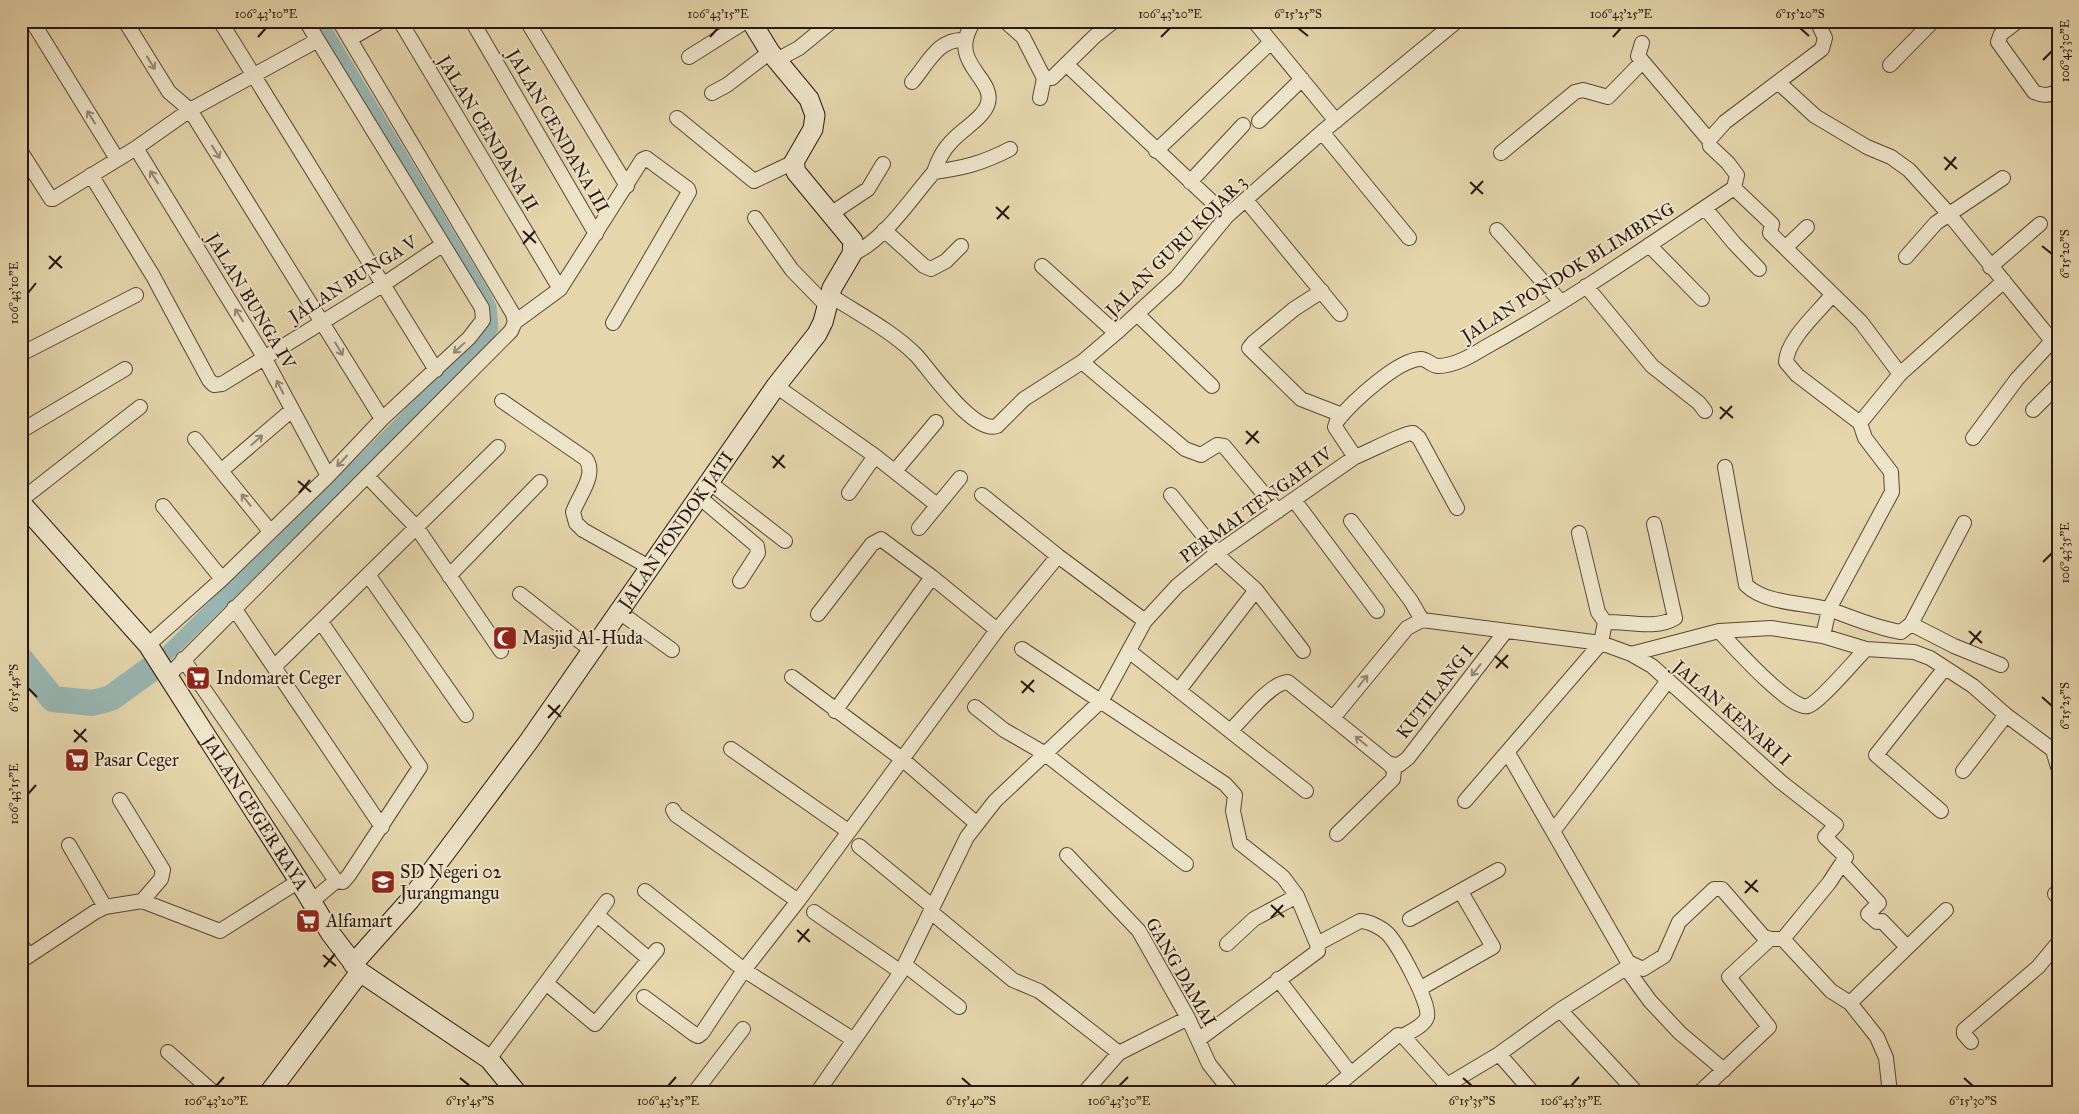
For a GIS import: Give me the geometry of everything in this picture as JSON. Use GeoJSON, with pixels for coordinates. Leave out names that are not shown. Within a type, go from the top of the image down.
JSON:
{"type":"FeatureCollection","features":[{"type":"Feature","properties":{"kind":"street"},"geometry":{"type":"LineString","coordinates":[[32,21],[117,159]]}},
{"type":"Feature","properties":{"kind":"street"},"geometry":{"type":"LineString","coordinates":[[125,21],[169,92],[190,110],[382,419]]}},
{"type":"Feature","properties":{"kind":"street"},"geometry":{"type":"LineString","coordinates":[[220,21],[436,370]]}},
{"type":"Feature","properties":{"kind":"street"},"geometry":{"type":"LineString","coordinates":[[149,646],[222,579],[328,476],[382,419],[436,370],[479,327],[484,317],[482,308],[306,21]]}},
{"type":"Feature","properties":{"kind":"street"},"geometry":{"type":"LineString","coordinates":[[339,21],[515,322]]}},
{"type":"Feature","properties":{"kind":"street"},"geometry":{"type":"LineString","coordinates":[[350,39],[381,21]]}},
{"type":"Feature","properties":{"kind":"street","name":"JALAN CENDANA II"},"geometry":{"type":"LineString","coordinates":[[400,21],[560,289]]}},
{"type":"Feature","properties":{"kind":"street","name":"JALAN CENDANA III"},"geometry":{"type":"LineString","coordinates":[[472,21],[596,234]]}},
{"type":"Feature","properties":{"kind":"street"},"geometry":{"type":"LineString","coordinates":[[527,21],[627,186]]}},
{"type":"Feature","properties":{"kind":"street"},"geometry":{"type":"LineString","coordinates":[[689,57],[746,21]]}},
{"type":"Feature","properties":{"kind":"street"},"geometry":{"type":"LineString","coordinates":[[677,118],[754,181],[794,162],[813,129],[815,115],[809,99],[773,56],[752,21]]}},
{"type":"Feature","properties":{"kind":"street"},"geometry":{"type":"LineString","coordinates":[[712,93],[773,56],[798,48],[832,21]]}},
{"type":"Feature","properties":{"kind":"street"},"geometry":{"type":"LineString","coordinates":[[794,162],[796,172],[832,213],[853,241],[852,254],[862,250],[884,230],[934,172],[938,159],[950,142],[984,112],[989,95],[966,54],[964,40],[974,21]]}},
{"type":"Feature","properties":{"kind":"street"},"geometry":{"type":"LineString","coordinates":[[1005,21],[1023,37],[1044,78],[1040,98]]}},
{"type":"Feature","properties":{"kind":"street"},"geometry":{"type":"LineString","coordinates":[[1044,78],[1052,78],[1095,36],[1114,21]]}},
{"type":"Feature","properties":{"kind":"street"},"geometry":{"type":"LineString","coordinates":[[1254,21],[1336,121]]}},
{"type":"Feature","properties":{"kind":"street","name":"JALAN GURU KOJAR 3"},"geometry":{"type":"LineString","coordinates":[[829,301],[892,336],[916,356],[949,396],[970,414],[992,427],[997,426],[1024,399],[1082,362],[1116,333],[1176,278],[1227,216],[1322,132],[1457,21]]}},
{"type":"Feature","properties":{"kind":"street"},"geometry":{"type":"LineString","coordinates":[[1709,140],[1725,122],[1822,49],[1825,38],[1817,21]]}},
{"type":"Feature","properties":{"kind":"street"},"geometry":{"type":"LineString","coordinates":[[1890,65],[1933,21]]}},
{"type":"Feature","properties":{"kind":"street"},"geometry":{"type":"LineString","coordinates":[[2018,21],[2001,34],[1998,42],[2034,92],[2042,95],[2058,91]]}},
{"type":"Feature","properties":{"kind":"street"},"geometry":{"type":"LineString","coordinates":[[21,152],[51,199],[136,148],[190,110],[318,40]]}},
{"type":"Feature","properties":{"kind":"street"},"geometry":{"type":"LineString","coordinates":[[912,82],[941,46],[954,40],[964,40]]}},
{"type":"Feature","properties":{"kind":"street"},"geometry":{"type":"LineString","coordinates":[[1156,151],[1272,42]]}},
{"type":"Feature","properties":{"kind":"street"},"geometry":{"type":"LineString","coordinates":[[1642,43],[1638,56],[1709,140],[1710,146],[1728,163],[1737,175],[1734,188],[1772,224],[1770,233],[1861,322],[1900,374]]}},
{"type":"Feature","properties":{"kind":"street"},"geometry":{"type":"LineString","coordinates":[[1501,153],[1575,92],[1583,90],[1608,96],[1642,62]]}},
{"type":"Feature","properties":{"kind":"street"},"geometry":{"type":"LineString","coordinates":[[1066,64],[1227,216]]}},
{"type":"Feature","properties":{"kind":"street"},"geometry":{"type":"LineString","coordinates":[[1258,121],[1302,79]]}},
{"type":"Feature","properties":{"kind":"street"},"geometry":{"type":"LineString","coordinates":[[1779,83],[1815,116],[1867,147],[1891,157],[1909,170],[1949,214],[1990,267],[2004,281],[2055,344],[2017,379],[1973,438]]}},
{"type":"Feature","properties":{"kind":"street"},"geometry":{"type":"LineString","coordinates":[[1190,182],[1243,125]]}},
{"type":"Feature","properties":{"kind":"street"},"geometry":{"type":"LineString","coordinates":[[1322,132],[1410,238]]}},
{"type":"Feature","properties":{"kind":"street","name":"JALAN BUNGA IV"},"geometry":{"type":"LineString","coordinates":[[136,148],[264,357],[328,476]]}},
{"type":"Feature","properties":{"kind":"street"},"geometry":{"type":"LineString","coordinates":[[934,172],[974,165],[1010,149]]}},
{"type":"Feature","properties":{"kind":"street"},"geometry":{"type":"LineString","coordinates":[[168,674],[234,608],[371,479],[511,331],[515,322],[560,289],[645,158],[688,189],[689,192],[613,323]]}},
{"type":"Feature","properties":{"kind":"street"},"geometry":{"type":"LineString","coordinates":[[832,213],[868,189],[883,164]]}},
{"type":"Feature","properties":{"kind":"street","name":"JALAN BUNGA V"},"geometry":{"type":"LineString","coordinates":[[90,174],[153,276],[209,380],[214,385],[222,384],[384,284],[442,245]]}},
{"type":"Feature","properties":{"kind":"street"},"geometry":{"type":"LineString","coordinates":[[1906,257],[1936,223],[2003,178]]}},
{"type":"Feature","properties":{"kind":"street","name":"JALAN PONDOK BLIMBING"},"geometry":{"type":"LineString","coordinates":[[1342,415],[1393,369],[1408,361],[1423,359],[1436,366],[1452,364],[1484,348],[1586,286],[1734,188]]}},
{"type":"Feature","properties":{"kind":"street"},"geometry":{"type":"LineString","coordinates":[[1246,200],[1340,314]]}},
{"type":"Feature","properties":{"kind":"street"},"geometry":{"type":"LineString","coordinates":[[1705,208],[1759,269]]}},
{"type":"Feature","properties":{"kind":"street"},"geometry":{"type":"LineString","coordinates":[[755,218],[792,270],[829,301]]}},
{"type":"Feature","properties":{"kind":"street"},"geometry":{"type":"LineString","coordinates":[[1990,267],[2040,224]]}},
{"type":"Feature","properties":{"kind":"street"},"geometry":{"type":"LineString","coordinates":[[1786,247],[1807,227]]}},
{"type":"Feature","properties":{"kind":"street"},"geometry":{"type":"LineString","coordinates":[[884,230],[924,266],[931,269],[946,260],[961,246]]}},
{"type":"Feature","properties":{"kind":"street"},"geometry":{"type":"LineString","coordinates":[[1497,230],[1561,302]]}},
{"type":"Feature","properties":{"kind":"street"},"geometry":{"type":"LineString","coordinates":[[1649,245],[1702,299]]}},
{"type":"Feature","properties":{"kind":"street","name":"JALAN PONDOK JATI"},"geometry":{"type":"LineString","coordinates":[[269,1093],[357,968],[529,741],[703,489],[776,386],[817,334],[823,322],[837,278],[852,254]]}},
{"type":"Feature","properties":{"kind":"street"},"geometry":{"type":"LineString","coordinates":[[1042,266],[1116,333]]}},
{"type":"Feature","properties":{"kind":"street"},"geometry":{"type":"LineString","coordinates":[[1860,423],[1900,374],[2004,281]]}},
{"type":"Feature","properties":{"kind":"street"},"geometry":{"type":"LineString","coordinates":[[1586,286],[1652,366],[1705,411]]}},
{"type":"Feature","properties":{"kind":"street"},"geometry":{"type":"LineString","coordinates":[[1322,291],[1294,309],[1249,348],[1301,399],[1342,415],[1335,427],[1356,457],[1377,449],[1407,432],[1413,432],[1419,438],[1457,508]]}},
{"type":"Feature","properties":{"kind":"street"},"geometry":{"type":"LineString","coordinates":[[21,354],[136,295]]}},
{"type":"Feature","properties":{"kind":"street"},"geometry":{"type":"LineString","coordinates":[[1823,636],[1829,610],[1892,492],[1891,472],[1865,438],[1860,423],[1797,375],[1786,362],[1787,354],[1795,338],[1832,295]]}},
{"type":"Feature","properties":{"kind":"street"},"geometry":{"type":"LineString","coordinates":[[1137,314],[1212,386]]}},
{"type":"Feature","properties":{"kind":"street"},"geometry":{"type":"LineString","coordinates":[[1082,362],[1185,449],[1201,455],[1217,445],[1224,446],[1278,511]]}},
{"type":"Feature","properties":{"kind":"street"},"geometry":{"type":"LineString","coordinates":[[21,431],[125,369]]}},
{"type":"Feature","properties":{"kind":"street"},"geometry":{"type":"LineString","coordinates":[[2034,410],[2058,385]]}},
{"type":"Feature","properties":{"kind":"street"},"geometry":{"type":"LineString","coordinates":[[776,386],[875,456],[937,505]]}},
{"type":"Feature","properties":{"kind":"street"},"geometry":{"type":"LineString","coordinates":[[502,401],[586,459],[590,466],[591,474],[573,512],[576,523],[608,545],[649,567]]}},
{"type":"Feature","properties":{"kind":"street"},"geometry":{"type":"LineString","coordinates":[[21,502],[140,407]]}},
{"type":"Feature","properties":{"kind":"street"},"geometry":{"type":"LineString","coordinates":[[222,470],[292,410]]}},
{"type":"Feature","properties":{"kind":"street"},"geometry":{"type":"LineString","coordinates":[[895,472],[936,422]]}},
{"type":"Feature","properties":{"kind":"street"},"geometry":{"type":"LineString","coordinates":[[195,439],[270,531]]}},
{"type":"Feature","properties":{"kind":"street"},"geometry":{"type":"LineString","coordinates":[[274,667],[369,576],[498,447]]}},
{"type":"Feature","properties":{"kind":"street"},"geometry":{"type":"LineString","coordinates":[[848,493],[875,456]]}},
{"type":"Feature","properties":{"kind":"street","name":"PERMAI TENGAH IV"},"geometry":{"type":"LineString","coordinates":[[818,1093],[903,969],[966,837],[994,801],[1102,700],[1144,621],[1177,586],[1217,553],[1356,457]]}},
{"type":"Feature","properties":{"kind":"street"},"geometry":{"type":"LineString","coordinates":[[1725,467],[1746,585],[1763,596],[1829,610],[1904,637],[1954,646],[2000,665]]}},
{"type":"Feature","properties":{"kind":"street"},"geometry":{"type":"LineString","coordinates":[[919,528],[960,478]]}},
{"type":"Feature","properties":{"kind":"street"},"geometry":{"type":"LineString","coordinates":[[371,479],[417,528],[501,651]]}},
{"type":"Feature","properties":{"kind":"street"},"geometry":{"type":"LineString","coordinates":[[449,576],[540,482]]}},
{"type":"Feature","properties":{"kind":"street"},"geometry":{"type":"LineString","coordinates":[[703,489],[784,541]]}},
{"type":"Feature","properties":{"kind":"street"},"geometry":{"type":"LineString","coordinates":[[703,489],[757,546],[758,553],[740,581]]}},
{"type":"Feature","properties":{"kind":"street"},"geometry":{"type":"LineString","coordinates":[[982,495],[1144,621]]}},
{"type":"Feature","properties":{"kind":"street"},"geometry":{"type":"LineString","coordinates":[[1171,495],[1217,553],[1256,590],[1303,651]]}},
{"type":"Feature","properties":{"kind":"street"},"geometry":{"type":"LineString","coordinates":[[1294,500],[1377,611]]}},
{"type":"Feature","properties":{"kind":"street","name":"JALAN CEGER RAYA"},"geometry":{"type":"LineString","coordinates":[[21,502],[149,646],[312,901],[331,934],[357,968],[489,1059],[517,1093]]}},
{"type":"Feature","properties":{"kind":"street"},"geometry":{"type":"LineString","coordinates":[[163,506],[222,579]]}},
{"type":"Feature","properties":{"kind":"street"},"geometry":{"type":"LineString","coordinates":[[1351,522],[1412,601],[1422,620]]}},
{"type":"Feature","properties":{"kind":"street"},"geometry":{"type":"LineString","coordinates":[[1719,631],[1781,693],[1801,707],[1809,706],[1866,649],[1904,637],[1964,523]]}},
{"type":"Feature","properties":{"kind":"street"},"geometry":{"type":"LineString","coordinates":[[1465,801],[1508,753],[1603,632],[1624,621],[1644,624],[1670,621],[1675,618],[1654,524]]}},
{"type":"Feature","properties":{"kind":"street"},"geometry":{"type":"LineString","coordinates":[[1579,533],[1603,632]]}},
{"type":"Feature","properties":{"kind":"street"},"geometry":{"type":"LineString","coordinates":[[818,614],[878,539],[884,541],[932,577],[996,630]]}},
{"type":"Feature","properties":{"kind":"street"},"geometry":{"type":"LineString","coordinates":[[644,997],[698,1036],[996,630],[1058,556]]}},
{"type":"Feature","properties":{"kind":"street"},"geometry":{"type":"LineString","coordinates":[[369,576],[466,715]]}},
{"type":"Feature","properties":{"kind":"street"},"geometry":{"type":"LineString","coordinates":[[835,711],[932,577]]}},
{"type":"Feature","properties":{"kind":"street"},"geometry":{"type":"LineString","coordinates":[[1179,690],[1256,590]]}},
{"type":"Feature","properties":{"kind":"street"},"geometry":{"type":"LineString","coordinates":[[520,594],[591,650]]}},
{"type":"Feature","properties":{"kind":"street"},"geometry":{"type":"LineString","coordinates":[[234,608],[382,827]]}},
{"type":"Feature","properties":{"kind":"street"},"geometry":{"type":"LineString","coordinates":[[618,611],[672,650]]}},
{"type":"Feature","properties":{"kind":"street"},"geometry":{"type":"LineString","coordinates":[[1333,718],[1407,628],[1422,620],[1506,632],[1603,632]]}},
{"type":"Feature","properties":{"kind":"street"},"geometry":{"type":"LineString","coordinates":[[183,659],[336,881],[343,882],[415,777],[420,765],[321,622]]}},
{"type":"Feature","properties":{"kind":"street"},"geometry":{"type":"LineString","coordinates":[[1631,654],[1719,631],[1771,628],[1823,636],[1866,649]]}},
{"type":"Feature","properties":{"kind":"street","name":"KUTILANG I"},"geometry":{"type":"LineString","coordinates":[[1390,764],[1399,765],[1408,758],[1506,632]]}},
{"type":"Feature","properties":{"kind":"street","name":"JALAN KENARI I"},"geometry":{"type":"LineString","coordinates":[[1603,632],[1631,654],[1652,666],[1667,682],[1781,782],[1836,825],[1825,837],[1846,857],[1842,863]]}},
{"type":"Feature","properties":{"kind":"street"},"geometry":{"type":"LineString","coordinates":[[1904,637],[1930,658],[1973,686],[2006,715],[2055,748],[2058,767]]}},
{"type":"Feature","properties":{"kind":"street"},"geometry":{"type":"LineString","coordinates":[[1022,649],[1102,700],[1225,784],[1234,794],[1233,811],[1240,843],[1283,877],[1296,896],[1317,944],[1318,951],[1198,1040]]}},
{"type":"Feature","properties":{"kind":"street"},"geometry":{"type":"LineString","coordinates":[[1129,651],[1306,791]]}},
{"type":"Feature","properties":{"kind":"street"},"geometry":{"type":"LineString","coordinates":[[1941,811],[1876,756],[1946,668]]}},
{"type":"Feature","properties":{"kind":"street"},"geometry":{"type":"LineString","coordinates":[[792,677],[902,760],[976,823]]}},
{"type":"Feature","properties":{"kind":"street"},"geometry":{"type":"LineString","coordinates":[[1231,730],[1281,682],[1288,682],[1390,764],[1394,770],[1393,779],[1337,834]]}},
{"type":"Feature","properties":{"kind":"street"},"geometry":{"type":"LineString","coordinates":[[1554,830],[1667,682]]}},
{"type":"Feature","properties":{"kind":"street"},"geometry":{"type":"LineString","coordinates":[[975,707],[1004,730],[1044,753],[1186,864]]}},
{"type":"Feature","properties":{"kind":"street"},"geometry":{"type":"LineString","coordinates":[[1963,771],[2006,715]]}},
{"type":"Feature","properties":{"kind":"street"},"geometry":{"type":"LineString","coordinates":[[731,749],[848,831]]}},
{"type":"Feature","properties":{"kind":"street"},"geometry":{"type":"LineString","coordinates":[[1508,753],[1554,830],[1627,965],[1650,1001],[1680,1033],[1724,1070]]}},
{"type":"Feature","properties":{"kind":"street"},"geometry":{"type":"LineString","coordinates":[[120,800],[163,870],[161,878],[142,901]]}},
{"type":"Feature","properties":{"kind":"street"},"geometry":{"type":"LineString","coordinates":[[674,810],[676,815],[798,901]]}},
{"type":"Feature","properties":{"kind":"street"},"geometry":{"type":"LineString","coordinates":[[69,846],[105,907]]}},
{"type":"Feature","properties":{"kind":"street"},"geometry":{"type":"LineString","coordinates":[[859,846],[1013,980],[1051,1000],[1119,1053]]}},
{"type":"Feature","properties":{"kind":"street","name":"GANG DAMAI"},"geometry":{"type":"LineString","coordinates":[[1066,856],[1139,931],[1188,1018],[1209,1064],[1232,1093]]}},
{"type":"Feature","properties":{"kind":"street"},"geometry":{"type":"LineString","coordinates":[[1699,1093],[1769,1026],[1729,977],[1776,939],[1829,883],[1842,863],[1879,903],[1868,914],[1877,922],[1882,921],[1907,947]]}},
{"type":"Feature","properties":{"kind":"street"},"geometry":{"type":"LineString","coordinates":[[1410,919],[1498,870]]}},
{"type":"Feature","properties":{"kind":"street"},"geometry":{"type":"LineString","coordinates":[[24,954],[105,907],[142,901],[220,931],[299,881]]}},
{"type":"Feature","properties":{"kind":"street"},"geometry":{"type":"LineString","coordinates":[[312,901],[336,881]]}},
{"type":"Feature","properties":{"kind":"street"},"geometry":{"type":"LineString","coordinates":[[1627,965],[1642,970],[1664,956],[1679,922],[1714,889],[1718,888],[1725,892],[1763,936],[1776,939],[1831,991],[1850,1004],[1877,1037],[1886,1058],[1889,1093]]}},
{"type":"Feature","properties":{"kind":"street"},"geometry":{"type":"LineString","coordinates":[[645,890],[746,972],[854,1040]]}},
{"type":"Feature","properties":{"kind":"street"},"geometry":{"type":"LineString","coordinates":[[1421,988],[1493,947],[1461,892]]}},
{"type":"Feature","properties":{"kind":"street"},"geometry":{"type":"LineString","coordinates":[[1227,944],[1254,918],[1296,896]]}},
{"type":"Feature","properties":{"kind":"street"},"geometry":{"type":"LineString","coordinates":[[489,1059],[607,901]]}},
{"type":"Feature","properties":{"kind":"street"},"geometry":{"type":"LineString","coordinates":[[1850,1004],[1946,910]]}},
{"type":"Feature","properties":{"kind":"street"},"geometry":{"type":"LineString","coordinates":[[814,912],[903,969],[959,1008]]}},
{"type":"Feature","properties":{"kind":"street"},"geometry":{"type":"LineString","coordinates":[[546,983],[595,1024],[653,954],[597,915]]}},
{"type":"Feature","properties":{"kind":"street"},"geometry":{"type":"LineString","coordinates":[[1317,944],[1360,921],[1368,922],[1388,934],[1421,988],[1428,1010],[1427,1018],[1420,1026],[1403,1036],[1395,1037],[1328,1093]]}},
{"type":"Feature","properties":{"kind":"street"},"geometry":{"type":"LineString","coordinates":[[1971,1042],[1964,1034],[1964,1030],[2038,967],[2058,943]]}},
{"type":"Feature","properties":{"kind":"street"},"geometry":{"type":"LineString","coordinates":[[1403,1036],[1447,1085],[1499,1054],[1627,965]]}},
{"type":"Feature","properties":{"kind":"street"},"geometry":{"type":"LineString","coordinates":[[1278,979],[1350,1074]]}},
{"type":"Feature","properties":{"kind":"street"},"geometry":{"type":"LineString","coordinates":[[1560,1010],[1636,1093]]}},
{"type":"Feature","properties":{"kind":"street"},"geometry":{"type":"LineString","coordinates":[[1084,1093],[1119,1053],[1188,1018]]}},
{"type":"Feature","properties":{"kind":"street"},"geometry":{"type":"LineString","coordinates":[[694,1093],[743,1029]]}},
{"type":"Feature","properties":{"kind":"street"},"geometry":{"type":"LineString","coordinates":[[168,1052],[214,1093]]}},
{"type":"Feature","properties":{"kind":"street"},"geometry":{"type":"LineString","coordinates":[[1499,1054],[1533,1093]]}},
{"type":"Feature","properties":{"kind":"waterway"},"geometry":{"type":"LineString","coordinates":[[151,669],[387,438],[481,342],[491,328],[489,307],[482,293],[319,21]]}},
{"type":"Feature","properties":{"kind":"waterway"},"geometry":{"type":"LineString","coordinates":[[21,660],[53,699],[92,703],[111,698],[151,669]]}},
{"type":"Feature","properties":{"kind":"place","name":"Masjid Al-Huda"},"geometry":{"type":"Point","coordinates":[505,638]}},
{"type":"Feature","properties":{"kind":"place","name":"Indomaret Ceger"},"geometry":{"type":"Point","coordinates":[198,678]}},
{"type":"Feature","properties":{"kind":"place","name":"Pasar Ceger"},"geometry":{"type":"Point","coordinates":[77,760]}},
{"type":"Feature","properties":{"kind":"place","name":"SD Negeri 02 Jurangmangu"},"geometry":{"type":"Point","coordinates":[383,882]}},
{"type":"Feature","properties":{"kind":"place","name":"Alfamart"},"geometry":{"type":"Point","coordinates":[308,921]}}]}
